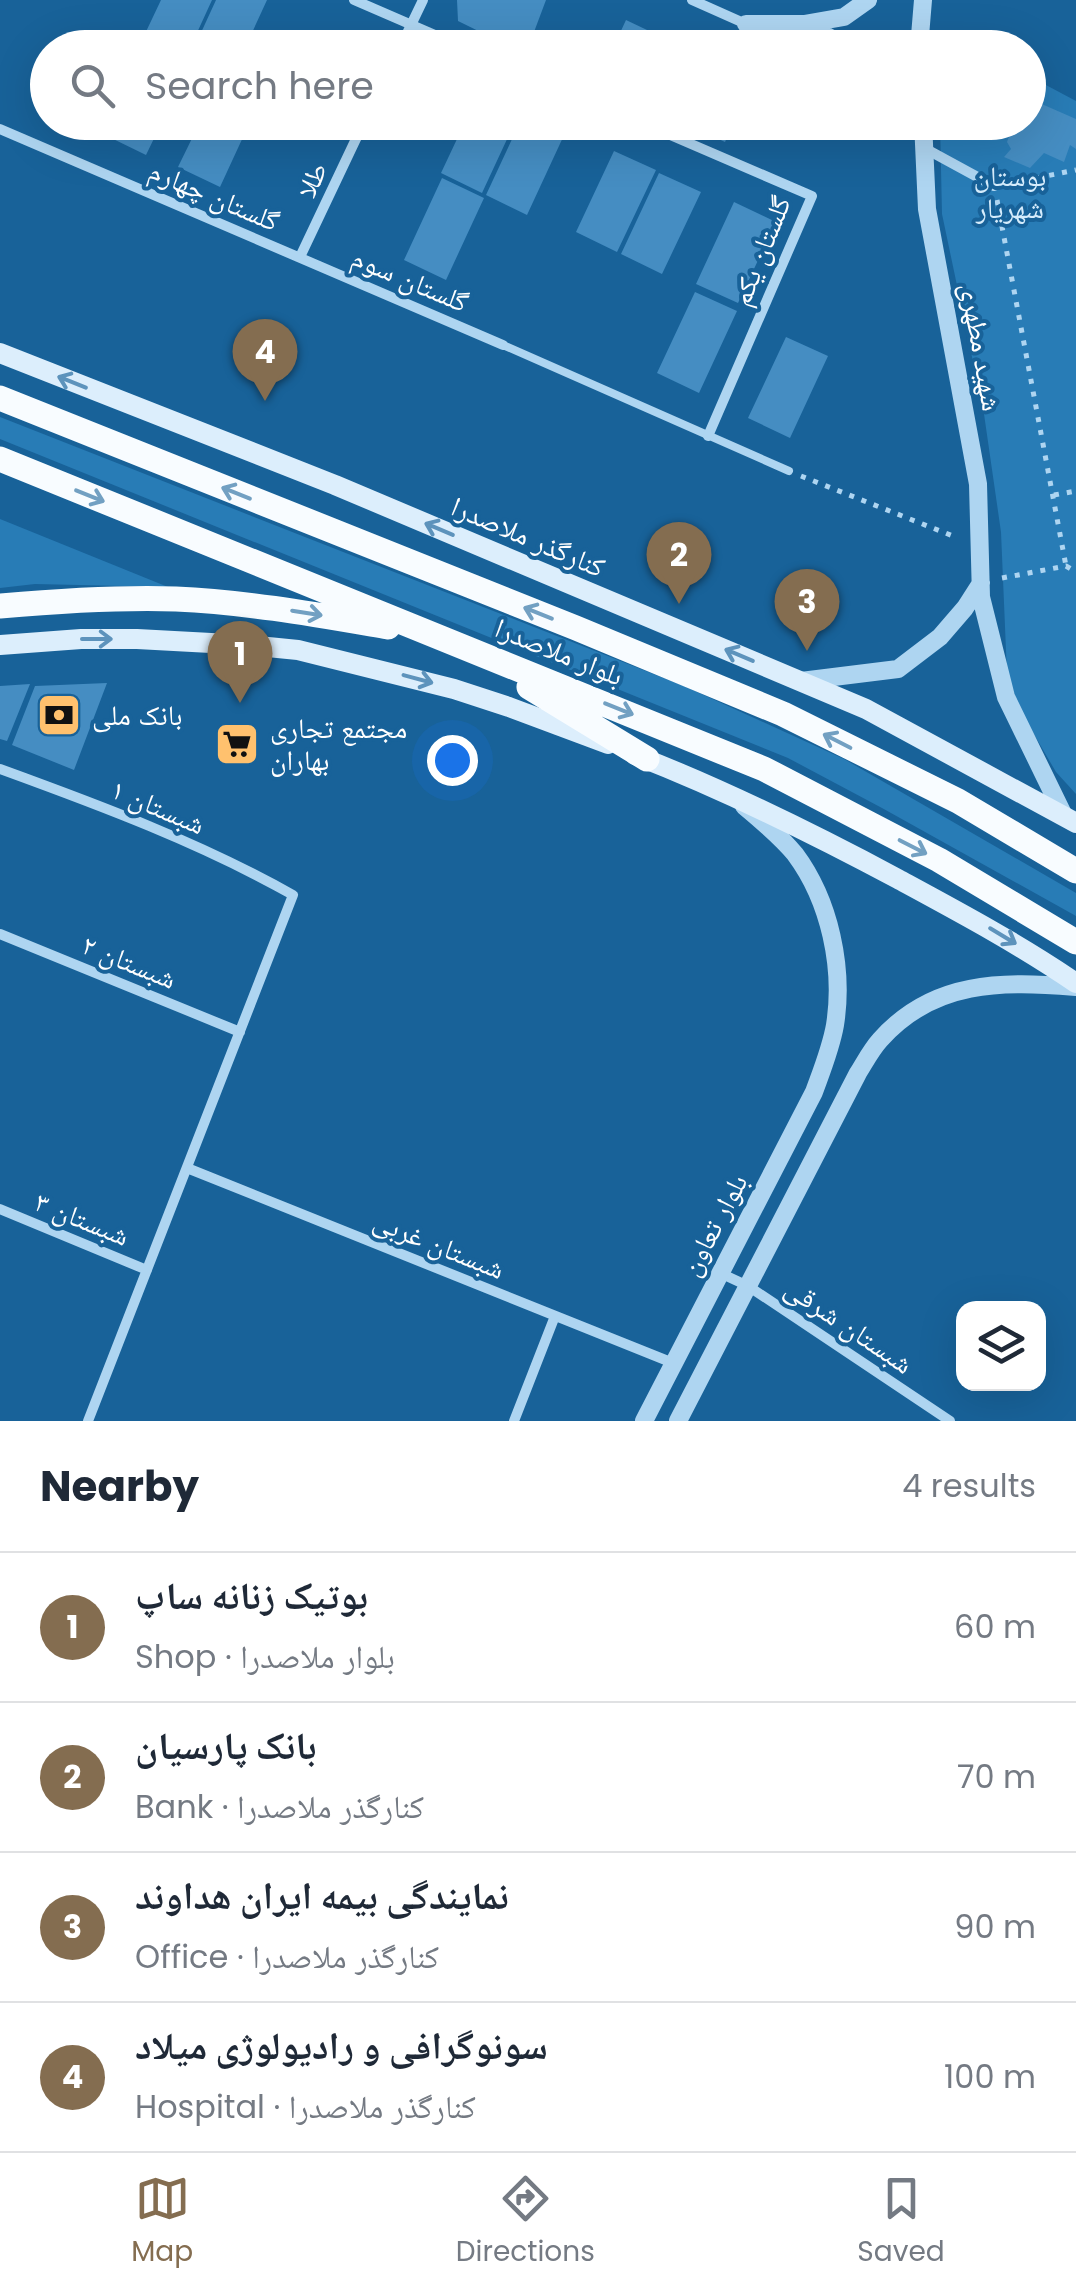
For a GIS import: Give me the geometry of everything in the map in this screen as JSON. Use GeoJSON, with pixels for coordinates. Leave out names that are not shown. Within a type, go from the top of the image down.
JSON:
{"type":"FeatureCollection","features":[{"type":"Feature","properties":{"kind":"main road","name":"کنارگذر ملاصدرا"},"geometry":{"type":"LineString","coordinates":[[0,353],[334,485],[866,709],[1070,819]]}},
{"type":"Feature","properties":{"kind":"main road","name":"بلوار ملاصدرا"},"geometry":{"type":"LineString","coordinates":[[0,398],[783,714],[958,801],[1076,871]]}},
{"type":"Feature","properties":{"kind":"main road","name":"بلوار ملاصدرا"},"geometry":{"type":"LineString","coordinates":[[0,459],[764,769],[938,860],[1076,942]]}},
{"type":"Feature","properties":{"kind":"main road"},"geometry":{"type":"LineString","coordinates":[[0,606],[175,599],[292,610],[438,636],[647,759]]}},
{"type":"Feature","properties":{"kind":"main road"},"geometry":{"type":"LineString","coordinates":[[0,645],[81,640],[248,645],[298,650],[454,689],[647,759],[732,796],[999,933],[1076,985]]}},
{"type":"Feature","properties":{"kind":"street"},"geometry":{"type":"LineString","coordinates":[[354,0],[424,30]]}},
{"type":"Feature","properties":{"kind":"street"},"geometry":{"type":"LineString","coordinates":[[408,30],[422,0]]}},
{"type":"Feature","properties":{"kind":"street"},"geometry":{"type":"LineString","coordinates":[[692,0],[746,24],[804,24],[844,18],[868,0]]}},
{"type":"Feature","properties":{"kind":"street"},"geometry":{"type":"LineString","coordinates":[[920,30],[923,0]]}},
{"type":"Feature","properties":{"kind":"street"},"geometry":{"type":"LineString","coordinates":[[804,24],[815,30]]}},
{"type":"Feature","properties":{"kind":"street","name":"گلستان چهارم"},"geometry":{"type":"LineString","coordinates":[[0,129],[300,257]]}},
{"type":"Feature","properties":{"kind":"street","name":"طلا"},"geometry":{"type":"LineString","coordinates":[[300,257],[355,140]]}},
{"type":"Feature","properties":{"kind":"street","name":"گلستان یکم"},"geometry":{"type":"LineString","coordinates":[[682,140],[812,196],[708,436]]}},
{"type":"Feature","properties":{"kind":"street","name":"شهید مطهری"},"geometry":{"type":"LineString","coordinates":[[925,140],[927,209],[978,484],[981,598],[1006,697],[1070,819]]}},
{"type":"Feature","properties":{"kind":"street"},"geometry":{"type":"LineString","coordinates":[[926,149],[994,186]]}},
{"type":"Feature","properties":{"kind":"street","name":"گلستان سوم"},"geometry":{"type":"LineString","coordinates":[[300,257],[503,345]]}},
{"type":"Feature","properties":{"kind":"street"},"geometry":{"type":"LineString","coordinates":[[801,681],[898,669],[940,637],[981,582]]}},
{"type":"Feature","properties":{"kind":"street","name":"شبستان ۱"},"geometry":{"type":"LineString","coordinates":[[0,769],[86,800],[231,863],[293,895],[240,1032]]}},
{"type":"Feature","properties":{"kind":"street","name":"بلوار تعاون"},"geometry":{"type":"LineString","coordinates":[[644,1421],[814,1092],[829,1054],[835,1024],[836,963],[830,928],[815,890],[796,856],[771,828],[732,796]]}},
{"type":"Feature","properties":{"kind":"street","name":"شبستان ۲"},"geometry":{"type":"LineString","coordinates":[[0,934],[240,1032]]}},
{"type":"Feature","properties":{"kind":"street","name":"بلوار تعاون"},"geometry":{"type":"LineString","coordinates":[[678,1421],[877,1043],[918,1006],[969,988],[1020,983],[1076,985]]}},
{"type":"Feature","properties":{"kind":"street"},"geometry":{"type":"LineString","coordinates":[[88,1421],[240,1032]]}},
{"type":"Feature","properties":{"kind":"street","name":"شبستان غربی"},"geometry":{"type":"LineString","coordinates":[[187,1168],[674,1363]]}},
{"type":"Feature","properties":{"kind":"street"},"geometry":{"type":"LineString","coordinates":[[760,1197],[747,1228],[749,1245],[762,1246],[782,1220]]}},
{"type":"Feature","properties":{"kind":"street","name":"شبستان ۳"},"geometry":{"type":"LineString","coordinates":[[0,1209],[147,1270]]}},
{"type":"Feature","properties":{"kind":"street","name":"شبستان شرقی"},"geometry":{"type":"LineString","coordinates":[[720,1273],[748,1286],[950,1421]]}},
{"type":"Feature","properties":{"kind":"street"},"geometry":{"type":"LineString","coordinates":[[514,1421],[555,1316]]}},
{"type":"Feature","properties":{"kind":"street"},"geometry":{"type":"LineString","coordinates":[[691,1326],[706,1316],[720,1322],[714,1350]]}},
{"type":"Feature","properties":{"kind":"lane"},"geometry":{"type":"LineString","coordinates":[[503,345],[788,471]]}},
{"type":"Feature","properties":{"kind":"path"},"geometry":{"type":"LineString","coordinates":[[1066,566],[994,186],[1076,170]]}},
{"type":"Feature","properties":{"kind":"path"},"geometry":{"type":"LineString","coordinates":[[788,471],[980,547]]}},
{"type":"Feature","properties":{"kind":"path"},"geometry":{"type":"LineString","coordinates":[[1053,496],[1076,491]]}},
{"type":"Feature","properties":{"kind":"path"},"geometry":{"type":"LineString","coordinates":[[981,582],[1066,566],[1076,572]]}},
{"type":"Feature","properties":{"kind":"green space","name":"بوستان شهریار"},"geometry":{"type":"Polygon","coordinates":[[[1046,85],[1076,101],[1076,794],[1056,772],[1021,712],[1007,674],[1001,532],[984,414],[942,214],[940,140],[1046,140],[1046,85]]]}},
{"type":"Feature","properties":{"kind":"green space"},"geometry":{"type":"Polygon","coordinates":[[[0,417],[684,686],[844,759],[1076,893],[1076,916],[788,758],[0,439],[0,417]]]}},
{"type":"Feature","properties":{"kind":"green space"},"geometry":{"type":"Polygon","coordinates":[[[0,519],[168,587],[35,584],[0,588],[0,519]]]}},
{"type":"Feature","properties":{"kind":"building"},"geometry":{"type":"Polygon","coordinates":[[[161,0],[212,0],[198,30],[147,30],[161,0]]]}},
{"type":"Feature","properties":{"kind":"building"},"geometry":{"type":"Polygon","coordinates":[[[216,0],[267,0],[253,30],[202,30],[216,0]]]}},
{"type":"Feature","properties":{"kind":"building"},"geometry":{"type":"Polygon","coordinates":[[[457,0],[546,0],[535,30],[476,30],[458,21],[457,0]]]}},
{"type":"Feature","properties":{"kind":"building"},"geometry":{"type":"Polygon","coordinates":[[[626,20],[647,30],[621,30],[626,20]]]}},
{"type":"Feature","properties":{"kind":"building"},"geometry":{"type":"Polygon","coordinates":[[[1046,106],[1076,119],[1076,149],[1070,145],[1064,162],[1044,153],[1030,168],[1004,157],[1011,149],[1007,142],[1046,140],[1046,106]]]}},
{"type":"Feature","properties":{"kind":"building"},"geometry":{"type":"Polygon","coordinates":[[[115,140],[153,140],[146,155],[115,140]]]}},
{"type":"Feature","properties":{"kind":"building"},"geometry":{"type":"Polygon","coordinates":[[[191,140],[242,140],[220,187],[178,167],[191,140]]]}},
{"type":"Feature","properties":{"kind":"building"},"geometry":{"type":"Polygon","coordinates":[[[457,140],[507,140],[482,193],[441,173],[457,140]]]}},
{"type":"Feature","properties":{"kind":"building"},"geometry":{"type":"Polygon","coordinates":[[[512,140],[562,140],[527,215],[486,195],[512,140]]]}},
{"type":"Feature","properties":{"kind":"building"},"geometry":{"type":"Polygon","coordinates":[[[614,151],[656,170],[617,252],[576,232],[614,151]]]}},
{"type":"Feature","properties":{"kind":"building"},"geometry":{"type":"Polygon","coordinates":[[[659,173],[701,192],[662,274],[621,254],[659,173]]]}},
{"type":"Feature","properties":{"kind":"building"},"geometry":{"type":"Polygon","coordinates":[[[442,178],[484,198],[446,280],[404,260],[442,178]]]}},
{"type":"Feature","properties":{"kind":"building"},"geometry":{"type":"Polygon","coordinates":[[[734,202],[776,222],[738,303],[696,284],[734,202]]]}},
{"type":"Feature","properties":{"kind":"building"},"geometry":{"type":"Polygon","coordinates":[[[695,292],[737,311],[699,393],[657,373],[695,292]]]}},
{"type":"Feature","properties":{"kind":"building"},"geometry":{"type":"Polygon","coordinates":[[[786,337],[828,356],[790,438],[748,418],[786,337]]]}},
{"type":"Feature","properties":{"kind":"building","name":"بانک ملی"},"geometry":{"type":"Polygon","coordinates":[[[107,683],[74,770],[12,745],[35,686],[107,683]]]}},
{"type":"Feature","properties":{"kind":"building"},"geometry":{"type":"Polygon","coordinates":[[[30,684],[7,741],[0,739],[0,686],[30,684]]]}},
{"type":"Feature","properties":{"kind":"place","name":"سونوگرافی و رادیولوژی میلاد"},"geometry":{"type":"Point","coordinates":[265,401]}},
{"type":"Feature","properties":{"kind":"place","name":"بانک پارسیان"},"geometry":{"type":"Point","coordinates":[679,604]}},
{"type":"Feature","properties":{"kind":"place","name":"نمایندگی بیمه ایران هداوند"},"geometry":{"type":"Point","coordinates":[807,651]}},
{"type":"Feature","properties":{"kind":"place","name":"بوتیک زنانه ساپ"},"geometry":{"type":"Point","coordinates":[240,703]}},
{"type":"Feature","properties":{"kind":"place","name":"بانک ملی"},"geometry":{"type":"Point","coordinates":[59,715]}},
{"type":"Feature","properties":{"kind":"place","name":"مجتمع تجاری بهاران"},"geometry":{"type":"Point","coordinates":[237,744]}}]}
